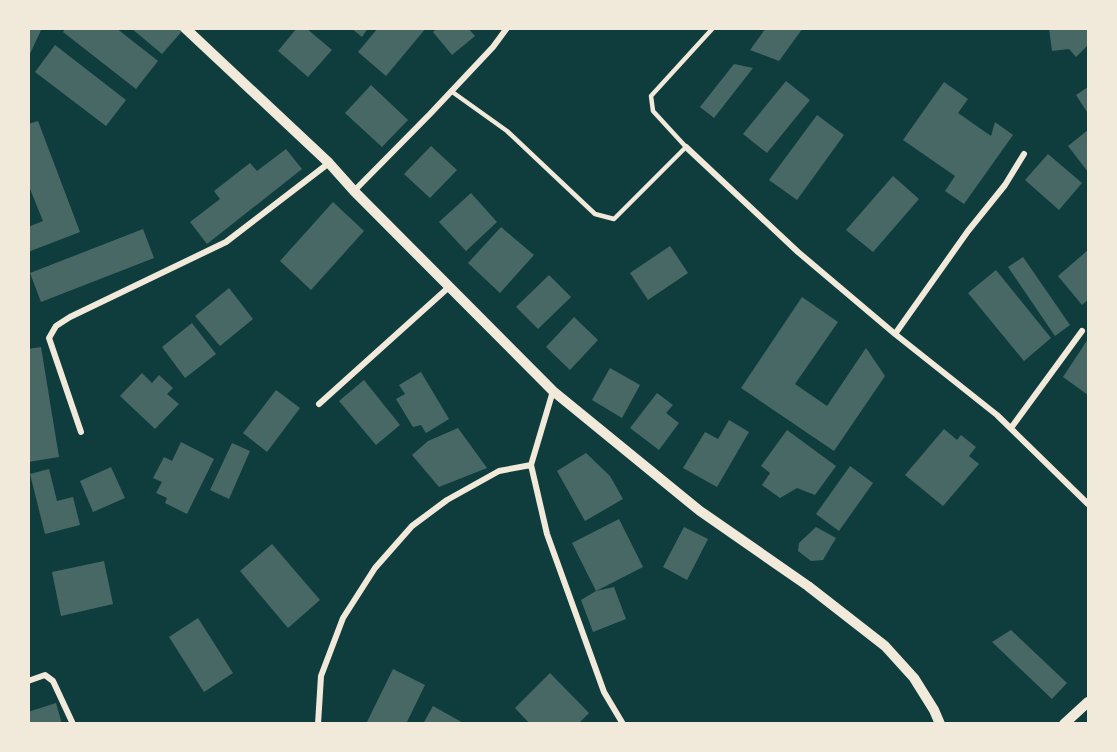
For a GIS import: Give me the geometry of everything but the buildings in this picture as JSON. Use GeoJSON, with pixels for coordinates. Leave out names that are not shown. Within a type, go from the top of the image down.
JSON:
{"type":"FeatureCollection","features":[{"type":"Feature","properties":{"kind":"street"},"geometry":{"type":"LineString","coordinates":[[185,28],[328,163],[553,391],[700,511],[808,586],[885,646],[914,678],[940,723]]}},
{"type":"Feature","properties":{"kind":"street"},"geometry":{"type":"LineString","coordinates":[[354,191],[452,91],[493,47],[507,28]]}},
{"type":"Feature","properties":{"kind":"street"},"geometry":{"type":"LineString","coordinates":[[686,147],[798,252],[895,334],[997,415],[1089,504]]}},
{"type":"Feature","properties":{"kind":"street"},"geometry":{"type":"LineString","coordinates":[[895,334],[968,231],[1005,185],[1024,154]]}},
{"type":"Feature","properties":{"kind":"street"},"geometry":{"type":"LineString","coordinates":[[81,432],[49,338],[56,326],[69,317],[226,242],[328,163]]}},
{"type":"Feature","properties":{"kind":"street"},"geometry":{"type":"LineString","coordinates":[[319,404],[449,287]]}},
{"type":"Feature","properties":{"kind":"street"},"geometry":{"type":"LineString","coordinates":[[1011,428],[1082,331]]}},
{"type":"Feature","properties":{"kind":"street"},"geometry":{"type":"LineString","coordinates":[[553,391],[531,465],[547,534],[604,692],[623,723]]}},
{"type":"Feature","properties":{"kind":"street"},"geometry":{"type":"LineString","coordinates":[[318,723],[321,676],[343,618],[375,568],[412,526],[447,500],[499,471],[531,465]]}},
{"type":"Feature","properties":{"kind":"street"},"geometry":{"type":"LineString","coordinates":[[28,681],[45,675],[53,681],[73,723]]}},
{"type":"Feature","properties":{"kind":"street"},"geometry":{"type":"LineString","coordinates":[[1064,723],[1089,702]]}},
{"type":"Feature","properties":{"kind":"lane"},"geometry":{"type":"LineString","coordinates":[[452,91],[507,131],[596,214],[614,219],[686,147],[653,111],[651,96],[713,28]]}}]}
